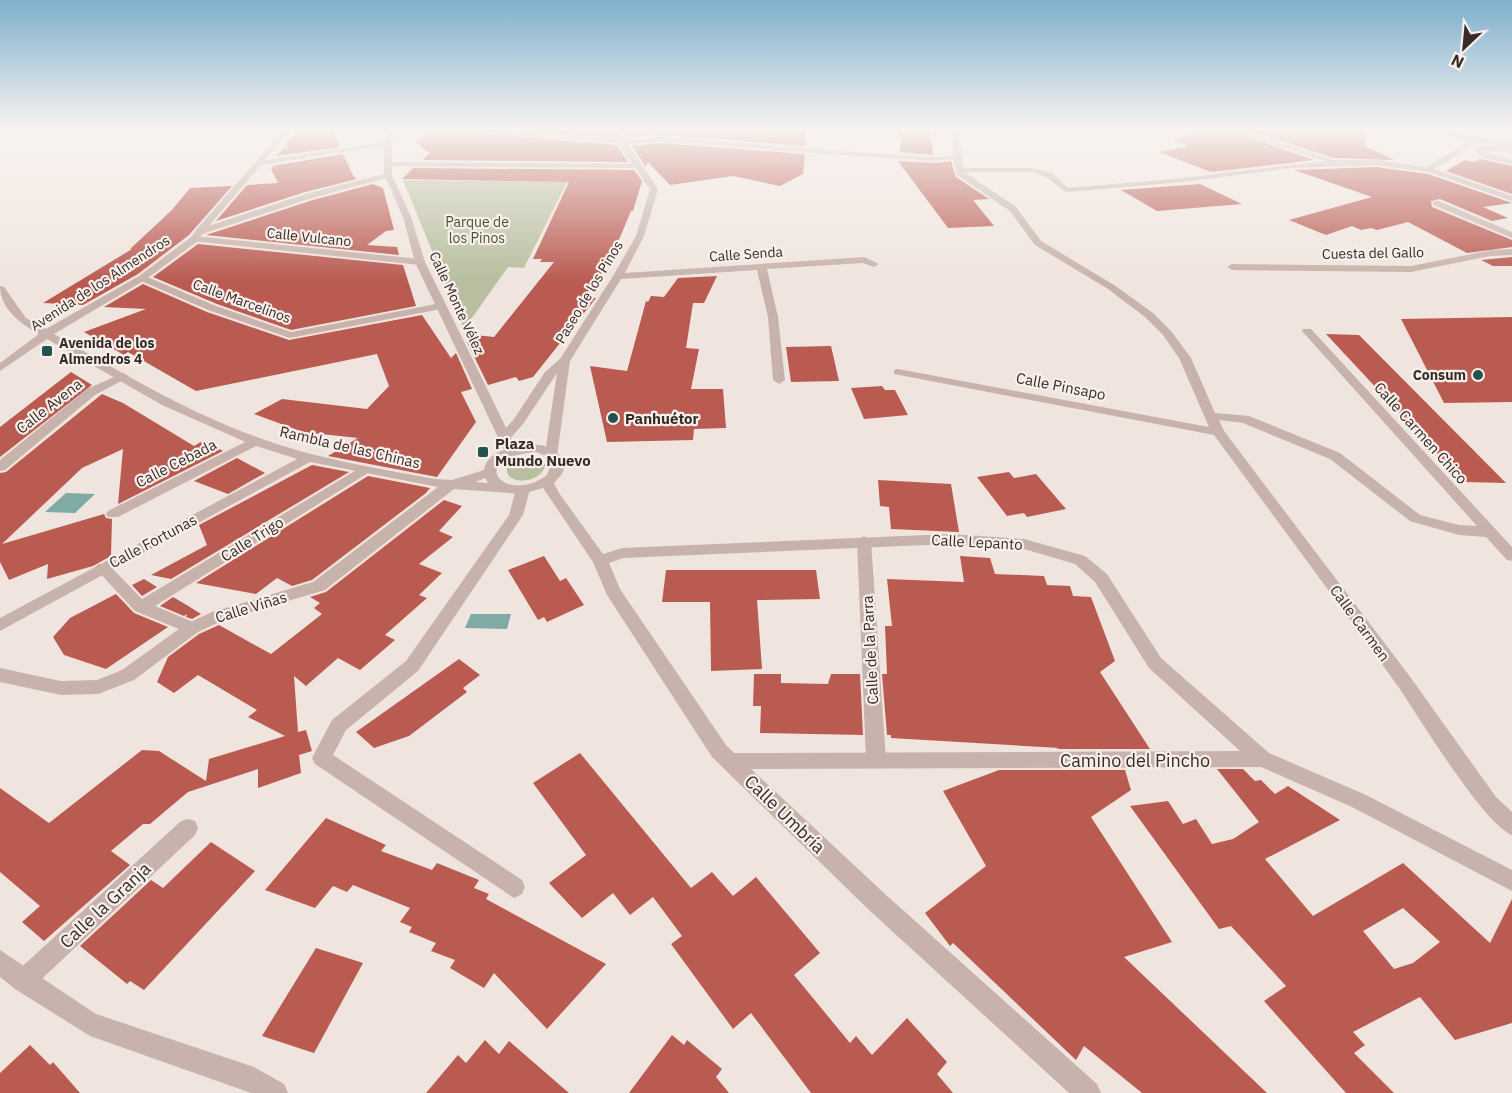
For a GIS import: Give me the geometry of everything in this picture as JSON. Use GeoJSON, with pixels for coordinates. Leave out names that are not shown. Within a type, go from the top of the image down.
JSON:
{"type":"FeatureCollection","features":[{"type":"Feature","properties":{"kind":"street"},"geometry":{"type":"LineString","coordinates":[[197,235],[245,179]]}},
{"type":"Feature","properties":{"kind":"street","name":"Avenida de los Almendros"},"geometry":{"type":"LineString","coordinates":[[0,368],[48,333],[142,278],[197,235],[309,196],[373,179]]}},
{"type":"Feature","properties":{"kind":"street","name":"Calle Monte Vélez"},"geometry":{"type":"LineString","coordinates":[[390,179],[407,217],[420,262],[511,451]]}},
{"type":"Feature","properties":{"kind":"street","name":"Paseo de los Pinos"},"geometry":{"type":"LineString","coordinates":[[503,438],[519,421],[549,374],[564,361],[618,276],[640,236],[654,189],[647,179]]}},
{"type":"Feature","properties":{"kind":"street","name":"Calle Carmen"},"geometry":{"type":"LineString","coordinates":[[970,179],[1008,205],[1038,243],[1111,287],[1149,315],[1185,358],[1216,424],[1402,679],[1489,803],[1512,826]]}},
{"type":"Feature","properties":{"kind":"street"},"geometry":{"type":"LineString","coordinates":[[1054,179],[1069,190],[1193,179]]}},
{"type":"Feature","properties":{"kind":"street"},"geometry":{"type":"LineString","coordinates":[[1456,179],[1512,199]]}},
{"type":"Feature","properties":{"kind":"street"},"geometry":{"type":"LineString","coordinates":[[1436,203],[1512,235]]}},
{"type":"Feature","properties":{"kind":"street"},"geometry":{"type":"LineString","coordinates":[[213,216],[239,219]]}},
{"type":"Feature","properties":{"kind":"street","name":"Calle Vulcano"},"geometry":{"type":"LineString","coordinates":[[197,235],[420,262]]}},
{"type":"Feature","properties":{"kind":"street"},"geometry":{"type":"LineString","coordinates":[[1454,249],[1492,253]]}},
{"type":"Feature","properties":{"kind":"street","name":"Cuesta del Gallo"},"geometry":{"type":"LineString","coordinates":[[1232,267],[1411,268],[1492,253],[1512,252]]}},
{"type":"Feature","properties":{"kind":"street","name":"Calle Senda"},"geometry":{"type":"LineString","coordinates":[[618,276],[864,260],[874,264]]}},
{"type":"Feature","properties":{"kind":"street"},"geometry":{"type":"LineString","coordinates":[[761,266],[773,317],[779,380]]}},
{"type":"Feature","properties":{"kind":"street","name":"Calle Marcelinos"},"geometry":{"type":"LineString","coordinates":[[142,278],[212,308],[290,335],[441,306]]}},
{"type":"Feature","properties":{"kind":"street","name":"Rambla de las Chinas"},"geometry":{"type":"LineString","coordinates":[[0,289],[22,320],[166,402],[255,441],[308,458],[363,470],[450,485],[504,489]]}},
{"type":"Feature","properties":{"kind":"street","name":"Calle Carmen Chico"},"geometry":{"type":"LineString","coordinates":[[1307,331],[1512,556]]}},
{"type":"Feature","properties":{"kind":"street","name":"Paseo de los Pinos"},"geometry":{"type":"LineString","coordinates":[[552,453],[564,361]]}},
{"type":"Feature","properties":{"kind":"street","name":"Calle Pinsapo"},"geometry":{"type":"LineString","coordinates":[[898,372],[1216,424],[1245,419],[1335,456],[1415,518],[1459,530],[1488,532]]}},
{"type":"Feature","properties":{"kind":"street","name":"Calle Avena"},"geometry":{"type":"LineString","coordinates":[[0,467],[91,392],[123,376]]}},
{"type":"Feature","properties":{"kind":"street","name":"Calle Cebada"},"geometry":{"type":"LineString","coordinates":[[113,514],[255,441]]}},
{"type":"Feature","properties":{"kind":"street"},"geometry":{"type":"LineString","coordinates":[[537,448],[552,453],[557,458],[558,470],[547,482],[523,489],[504,489],[495,485],[488,473],[496,459],[511,451],[537,448]]}},
{"type":"Feature","properties":{"kind":"street","name":"Calle Fortunas"},"geometry":{"type":"LineString","coordinates":[[1,623],[308,458]]}},
{"type":"Feature","properties":{"kind":"street","name":"Calle Trigo"},"geometry":{"type":"LineString","coordinates":[[141,607],[363,470]]}},
{"type":"Feature","properties":{"kind":"street","name":"Rambla de las Chinas"},"geometry":{"type":"LineString","coordinates":[[450,485],[488,473]]}},
{"type":"Feature","properties":{"kind":"street","name":"Calle Umbría"},"geometry":{"type":"LineString","coordinates":[[547,482],[552,494],[600,561],[613,591],[719,751],[877,902],[1089,1093]]}},
{"type":"Feature","properties":{"kind":"street","name":"Calle Viñas"},"geometry":{"type":"LineString","coordinates":[[0,675],[61,688],[98,687],[128,675],[192,628],[218,616],[320,586],[450,485]]}},
{"type":"Feature","properties":{"kind":"street"},"geometry":{"type":"LineString","coordinates":[[514,887],[322,758],[339,725],[412,666],[516,515],[523,489]]}},
{"type":"Feature","properties":{"kind":"street","name":"Calle Lepanto"},"geometry":{"type":"LineString","coordinates":[[600,561],[622,553],[864,541],[950,539],[1024,543],[1080,560],[1101,578],[1155,663],[1262,759]]}},
{"type":"Feature","properties":{"kind":"street","name":"Calle de la Parra"},"geometry":{"type":"LineString","coordinates":[[864,541],[876,760]]}},
{"type":"Feature","properties":{"kind":"street"},"geometry":{"type":"LineString","coordinates":[[103,568],[141,607],[192,628]]}},
{"type":"Feature","properties":{"kind":"street","name":"Camino del Pincho"},"geometry":{"type":"LineString","coordinates":[[729,761],[1262,759],[1359,801],[1512,881]]}},
{"type":"Feature","properties":{"kind":"street","name":"Calle la Granja"},"geometry":{"type":"LineString","coordinates":[[23,981],[188,828]]}},
{"type":"Feature","properties":{"kind":"street"},"geometry":{"type":"LineString","coordinates":[[0,962],[23,981],[90,1024],[254,1080],[275,1093]]}},
{"type":"Feature","properties":{"kind":"green space","name":"Parque de los Pinos"},"geometry":{"type":"Polygon","coordinates":[[[403,180],[567,182],[524,268],[508,267],[464,329],[403,180]]]}},
{"type":"Feature","properties":{"kind":"green space"},"geometry":{"type":"Polygon","coordinates":[[[533,457],[545,464],[538,475],[532,479],[517,480],[508,474],[507,467],[513,462],[533,457]]]}},
{"type":"Feature","properties":{"kind":"water"},"geometry":{"type":"Polygon","coordinates":[[[66,493],[95,494],[75,513],[45,512],[66,493]]]}},
{"type":"Feature","properties":{"kind":"water"},"geometry":{"type":"Polygon","coordinates":[[[471,614],[511,614],[507,629],[465,628],[471,614]]]}},
{"type":"Feature","properties":{"kind":"building"},"geometry":{"type":"Polygon","coordinates":[[[276,179],[357,179],[305,192],[216,221],[247,185],[278,183],[276,179]]]}},
{"type":"Feature","properties":{"kind":"building"},"geometry":{"type":"Polygon","coordinates":[[[402,179],[641,179],[642,181],[633,211],[631,211],[618,242],[615,241],[603,270],[584,298],[596,298],[533,377],[519,381],[516,377],[488,385],[467,342],[475,335],[494,337],[554,262],[540,262],[542,259],[533,259],[569,182],[402,179]]]}},
{"type":"Feature","properties":{"kind":"building"},"geometry":{"type":"Polygon","coordinates":[[[664,179],[712,179],[670,185],[664,179]]]}},
{"type":"Feature","properties":{"kind":"building"},"geometry":{"type":"Polygon","coordinates":[[[747,179],[793,179],[780,186],[747,179]]]}},
{"type":"Feature","properties":{"kind":"building"},"geometry":{"type":"Polygon","coordinates":[[[911,179],[959,179],[989,199],[973,200],[994,226],[948,228],[911,179]]]}},
{"type":"Feature","properties":{"kind":"building"},"geometry":{"type":"Polygon","coordinates":[[[1320,179],[1443,179],[1512,203],[1483,207],[1508,218],[1492,221],[1440,199],[1431,201],[1432,207],[1512,240],[1512,247],[1467,253],[1408,222],[1377,230],[1371,228],[1361,230],[1352,226],[1326,235],[1289,220],[1372,197],[1320,179]]]}},
{"type":"Feature","properties":{"kind":"building"},"geometry":{"type":"Polygon","coordinates":[[[1469,179],[1512,179],[1512,194],[1469,179]]]}},
{"type":"Feature","properties":{"kind":"building"},"geometry":{"type":"Polygon","coordinates":[[[373,184],[383,188],[394,230],[386,231],[367,245],[397,247],[399,255],[206,235],[313,200],[373,184]]]}},
{"type":"Feature","properties":{"kind":"building"},"geometry":{"type":"Polygon","coordinates":[[[1200,184],[1242,204],[1157,211],[1121,190],[1200,184]]]}},
{"type":"Feature","properties":{"kind":"building"},"geometry":{"type":"Polygon","coordinates":[[[232,186],[189,235],[138,274],[83,305],[43,303],[132,249],[130,249],[172,210],[190,188],[232,186]]]}},
{"type":"Feature","properties":{"kind":"building"},"geometry":{"type":"Polygon","coordinates":[[[198,244],[403,265],[416,306],[291,330],[217,304],[153,277],[198,244]]]}},
{"type":"Feature","properties":{"kind":"building"},"geometry":{"type":"Polygon","coordinates":[[[1512,257],[1512,266],[1493,266],[1481,260],[1512,257]]]}},
{"type":"Feature","properties":{"kind":"building"},"geometry":{"type":"Polygon","coordinates":[[[717,276],[704,303],[693,303],[686,348],[699,349],[691,389],[723,389],[726,428],[694,429],[693,440],[607,442],[590,366],[627,371],[646,301],[648,302],[651,296],[664,297],[678,278],[717,276]]]}},
{"type":"Feature","properties":{"kind":"building"},"geometry":{"type":"Polygon","coordinates":[[[143,284],[207,312],[289,340],[422,315],[451,358],[456,353],[472,389],[461,392],[476,422],[437,477],[328,456],[358,438],[303,432],[254,414],[282,399],[367,409],[389,386],[377,354],[196,391],[128,352],[124,355],[84,332],[146,309],[104,307],[143,284]]]}},
{"type":"Feature","properties":{"kind":"building","name":"Consum"},"geometry":{"type":"Polygon","coordinates":[[[1512,317],[1512,402],[1444,403],[1401,319],[1512,317]]]}},
{"type":"Feature","properties":{"kind":"building"},"geometry":{"type":"Polygon","coordinates":[[[1326,334],[1359,335],[1506,483],[1464,482],[1326,334]]]}},
{"type":"Feature","properties":{"kind":"building"},"geometry":{"type":"Polygon","coordinates":[[[831,346],[839,381],[791,382],[786,347],[831,346]]]}},
{"type":"Feature","properties":{"kind":"building"},"geometry":{"type":"Polygon","coordinates":[[[71,372],[92,385],[0,457],[0,427],[71,372]]]}},
{"type":"Feature","properties":{"kind":"building"},"geometry":{"type":"Polygon","coordinates":[[[882,386],[885,390],[895,390],[908,415],[864,419],[851,388],[882,386]]]}},
{"type":"Feature","properties":{"kind":"building"},"geometry":{"type":"Polygon","coordinates":[[[102,394],[123,403],[194,446],[204,440],[223,451],[118,504],[123,449],[82,468],[2,544],[104,514],[106,518],[112,519],[111,556],[93,566],[47,579],[48,564],[9,580],[0,562],[0,473],[6,472],[102,394]]]}},
{"type":"Feature","properties":{"kind":"building"},"geometry":{"type":"Polygon","coordinates":[[[237,458],[265,473],[228,494],[194,481],[237,458]]]}},
{"type":"Feature","properties":{"kind":"building"},"geometry":{"type":"Polygon","coordinates":[[[312,465],[349,472],[171,579],[151,575],[207,545],[199,525],[312,465]]]}},
{"type":"Feature","properties":{"kind":"building"},"geometry":{"type":"Polygon","coordinates":[[[1009,472],[1014,478],[1036,474],[1066,509],[1027,517],[1024,513],[1007,516],[977,477],[1009,472]]]}},
{"type":"Feature","properties":{"kind":"building"},"geometry":{"type":"Polygon","coordinates":[[[368,476],[430,488],[312,580],[292,586],[277,578],[256,594],[196,583],[368,476]]]}},
{"type":"Feature","properties":{"kind":"building"},"geometry":{"type":"Polygon","coordinates":[[[878,480],[951,484],[959,532],[891,529],[889,507],[880,506],[878,480]]]}},
{"type":"Feature","properties":{"kind":"building"},"geometry":{"type":"Polygon","coordinates":[[[444,500],[462,506],[439,531],[453,537],[419,564],[442,573],[419,595],[427,598],[385,635],[395,640],[360,670],[338,658],[306,686],[294,676],[298,732],[306,730],[312,751],[299,755],[301,773],[258,788],[258,769],[188,792],[150,824],[143,824],[111,851],[130,865],[44,941],[22,922],[40,906],[0,872],[0,788],[49,823],[142,750],[159,751],[206,781],[209,759],[285,736],[248,717],[257,710],[198,675],[174,693],[157,682],[168,657],[199,634],[219,625],[271,654],[322,614],[314,608],[320,603],[310,597],[326,592],[444,500]]]}},
{"type":"Feature","properties":{"kind":"building"},"geometry":{"type":"Polygon","coordinates":[[[544,556],[560,581],[566,578],[584,605],[547,622],[544,617],[538,620],[508,570],[544,556]]]}},
{"type":"Feature","properties":{"kind":"building"},"geometry":{"type":"Polygon","coordinates":[[[960,556],[990,558],[995,574],[1044,576],[1047,585],[1070,586],[1073,596],[1091,597],[1115,661],[1100,672],[1150,749],[1056,749],[1059,748],[891,738],[891,735],[887,735],[882,674],[887,674],[885,626],[892,626],[887,579],[964,582],[960,556]]]}},
{"type":"Feature","properties":{"kind":"building"},"geometry":{"type":"Polygon","coordinates":[[[666,570],[816,570],[820,599],[757,600],[762,669],[711,671],[710,602],[662,602],[666,570]]]}},
{"type":"Feature","properties":{"kind":"building"},"geometry":{"type":"Polygon","coordinates":[[[144,579],[157,587],[142,596],[132,585],[144,579]]]}},
{"type":"Feature","properties":{"kind":"building"},"geometry":{"type":"Polygon","coordinates":[[[116,594],[134,613],[168,627],[106,669],[64,655],[53,637],[70,618],[116,594]]]}},
{"type":"Feature","properties":{"kind":"building"},"geometry":{"type":"Polygon","coordinates":[[[173,597],[201,614],[192,619],[186,617],[187,614],[184,616],[160,606],[173,597]]]}},
{"type":"Feature","properties":{"kind":"building"},"geometry":{"type":"Polygon","coordinates":[[[459,659],[480,675],[463,688],[467,692],[409,736],[374,748],[356,732],[459,659]]]}},
{"type":"Feature","properties":{"kind":"building"},"geometry":{"type":"Polygon","coordinates":[[[754,674],[781,674],[781,683],[828,684],[831,674],[860,674],[863,735],[760,733],[761,706],[753,706],[754,674]]]}},
{"type":"Feature","properties":{"kind":"building"},"geometry":{"type":"Polygon","coordinates":[[[580,753],[691,888],[712,872],[733,896],[756,877],[820,953],[794,975],[850,1043],[856,1036],[872,1055],[907,1018],[947,1062],[937,1074],[953,1093],[811,1093],[751,1013],[733,1029],[671,944],[682,936],[653,897],[630,915],[613,893],[582,918],[549,883],[586,855],[533,783],[580,753]]]}},
{"type":"Feature","properties":{"kind":"building"},"geometry":{"type":"Polygon","coordinates":[[[1217,769],[1243,769],[1255,781],[1261,780],[1275,794],[1288,786],[1340,820],[1265,859],[1313,916],[1403,863],[1490,943],[1512,899],[1512,1023],[1455,1040],[1420,997],[1353,1032],[1365,1045],[1354,1053],[1394,1093],[1346,1093],[1264,1001],[1286,986],[1231,926],[1219,929],[1130,806],[1168,801],[1183,824],[1196,819],[1212,844],[1233,839],[1259,822],[1217,769]],[[1403,908],[1363,931],[1394,969],[1413,963],[1440,942],[1403,908]]]}},
{"type":"Feature","properties":{"kind":"building"},"geometry":{"type":"Polygon","coordinates":[[[999,770],[1125,770],[1131,790],[1091,817],[1172,942],[1124,957],[1267,1093],[1142,1093],[1084,1046],[1076,1060],[953,943],[950,946],[925,913],[986,866],[943,791],[999,770]]]}},
{"type":"Feature","properties":{"kind":"building"},"geometry":{"type":"Polygon","coordinates":[[[326,818],[386,845],[381,851],[432,870],[437,863],[479,880],[474,888],[489,894],[486,899],[606,964],[547,1029],[494,973],[484,988],[450,968],[455,960],[431,951],[436,943],[409,932],[412,927],[400,922],[410,908],[353,885],[347,892],[333,886],[315,908],[265,890],[326,818]]]}},
{"type":"Feature","properties":{"kind":"building"},"geometry":{"type":"Polygon","coordinates":[[[211,842],[255,871],[144,990],[130,981],[127,984],[80,946],[151,880],[163,888],[211,842]]]}},
{"type":"Feature","properties":{"kind":"building"},"geometry":{"type":"Polygon","coordinates":[[[316,948],[363,963],[314,1053],[262,1036],[316,948]]]}},
{"type":"Feature","properties":{"kind":"building"},"geometry":{"type":"Polygon","coordinates":[[[672,1035],[684,1045],[687,1040],[722,1069],[716,1077],[729,1093],[629,1093],[672,1035]]]}},
{"type":"Feature","properties":{"kind":"building"},"geometry":{"type":"Polygon","coordinates":[[[485,1040],[499,1054],[509,1041],[569,1093],[426,1093],[458,1055],[466,1063],[485,1040]]]}},
{"type":"Feature","properties":{"kind":"building"},"geometry":{"type":"Polygon","coordinates":[[[30,1045],[50,1065],[53,1062],[80,1093],[0,1093],[0,1073],[30,1045]]]}},
{"type":"Feature","properties":{"kind":"place","name":"Avenida de los Almendros 4"},"geometry":{"type":"Point","coordinates":[47,351]}},
{"type":"Feature","properties":{"kind":"place","name":"Consum"},"geometry":{"type":"Point","coordinates":[1478,375]}},
{"type":"Feature","properties":{"kind":"place","name":"Panhuétor"},"geometry":{"type":"Point","coordinates":[613,418]}},
{"type":"Feature","properties":{"kind":"place","name":"Plaza Mundo Nuevo"},"geometry":{"type":"Point","coordinates":[483,452]}}]}
